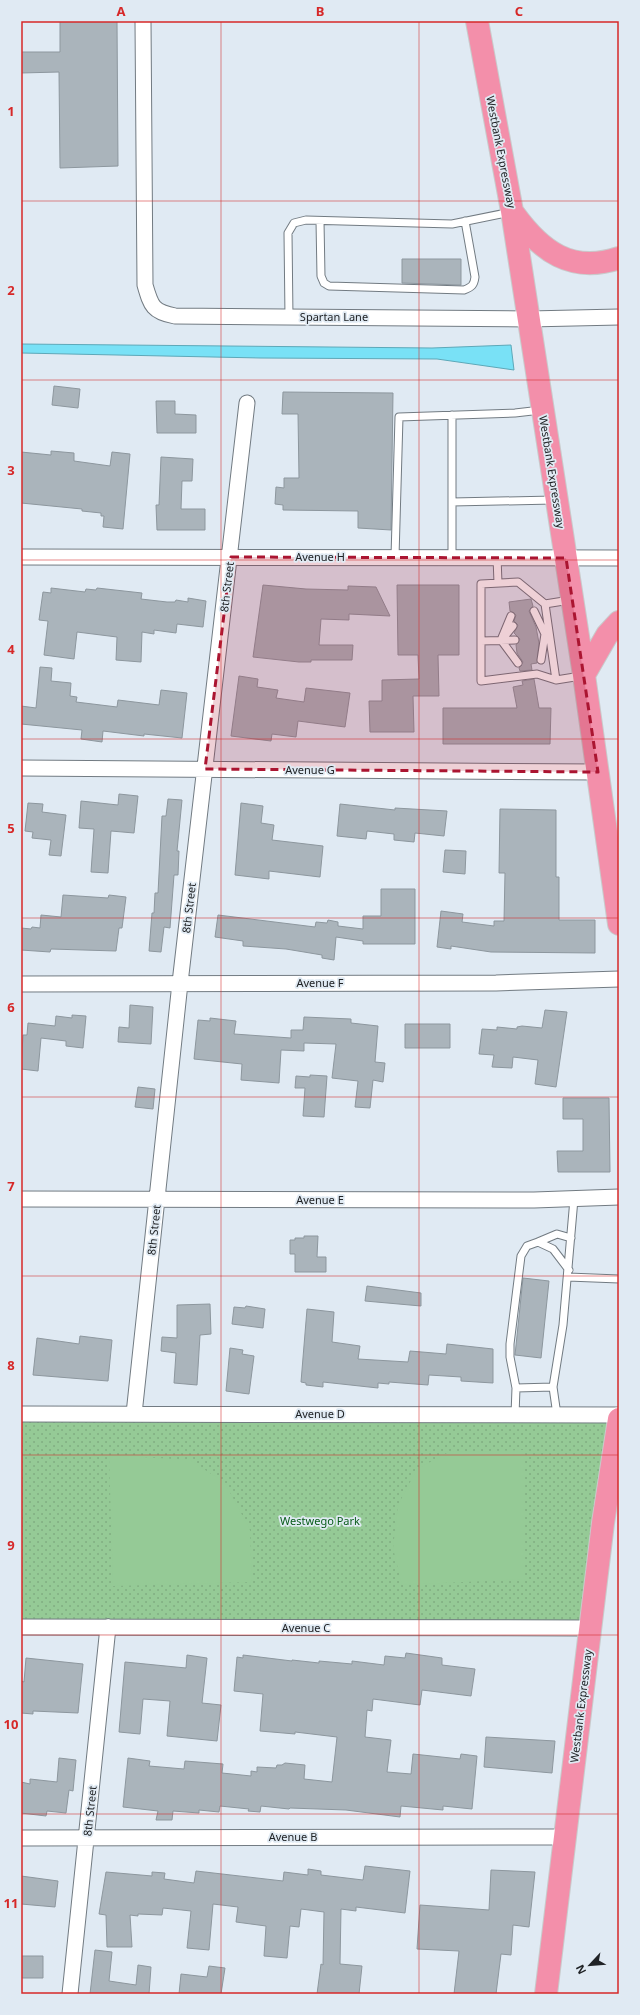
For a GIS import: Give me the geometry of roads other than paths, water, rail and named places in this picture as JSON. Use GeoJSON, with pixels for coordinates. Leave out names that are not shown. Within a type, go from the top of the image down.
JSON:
{"type":"FeatureCollection","features":[{"type":"Feature","properties":{"kind":"highway","name":"Westbank Expressway"},"geometry":{"type":"LineString","coordinates":[[477,21],[512,211],[529,319],[584,675],[619,924]]}},
{"type":"Feature","properties":{"kind":"highway"},"geometry":{"type":"LineString","coordinates":[[512,211],[529,234],[543,247],[561,258],[594,264],[619,258]]}},
{"type":"Feature","properties":{"kind":"highway"},"geometry":{"type":"LineString","coordinates":[[584,675],[606,635],[619,622]]}},
{"type":"Feature","properties":{"kind":"highway","name":"Westbank Expressway"},"geometry":{"type":"LineString","coordinates":[[546,1994],[603,1523],[619,1419]]}},
{"type":"Feature","properties":{"kind":"highway"},"geometry":{"type":"LineString","coordinates":[[603,1523],[619,1497]]}},
{"type":"Feature","properties":{"kind":"street","name":"Spartan Lane"},"geometry":{"type":"LineString","coordinates":[[143,21],[145,285],[152,307],[162,314],[175,316],[529,319],[619,317]]}},
{"type":"Feature","properties":{"kind":"street","name":"8th Street"},"geometry":{"type":"LineString","coordinates":[[134,1414],[180,983],[231,557],[247,403]]}},
{"type":"Feature","properties":{"kind":"street","name":"Avenue H"},"geometry":{"type":"LineString","coordinates":[[21,557],[619,558]]}},
{"type":"Feature","properties":{"kind":"street","name":"Avenue G"},"geometry":{"type":"LineString","coordinates":[[21,768],[598,772]]}},
{"type":"Feature","properties":{"kind":"street","name":"Avenue F"},"geometry":{"type":"LineString","coordinates":[[21,984],[496,983],[619,979]]}},
{"type":"Feature","properties":{"kind":"street","name":"Avenue E"},"geometry":{"type":"LineString","coordinates":[[21,1199],[534,1200],[619,1197]]}},
{"type":"Feature","properties":{"kind":"street","name":"Avenue D"},"geometry":{"type":"LineString","coordinates":[[21,1414],[619,1415]]}},
{"type":"Feature","properties":{"kind":"street","name":"Avenue C"},"geometry":{"type":"LineString","coordinates":[[21,1627],[590,1628]]}},
{"type":"Feature","properties":{"kind":"street","name":"8th Street"},"geometry":{"type":"LineString","coordinates":[[70,1994],[108,1627]]}},
{"type":"Feature","properties":{"kind":"street","name":"Avenue B"},"geometry":{"type":"LineString","coordinates":[[21,1838],[565,1837]]}},
{"type":"Feature","properties":{"kind":"lane"},"geometry":{"type":"LineString","coordinates":[[289,317],[288,233],[294,223],[306,220],[446,224],[512,211]]}},
{"type":"Feature","properties":{"kind":"lane"},"geometry":{"type":"LineString","coordinates":[[320,221],[321,276],[324,283],[329,286],[464,290],[475,284],[466,221]]}},
{"type":"Feature","properties":{"kind":"lane"},"geometry":{"type":"LineString","coordinates":[[395,557],[399,417],[515,413],[543,410]]}},
{"type":"Feature","properties":{"kind":"lane"},"geometry":{"type":"LineString","coordinates":[[452,415],[452,558]]}},
{"type":"Feature","properties":{"kind":"lane"},"geometry":{"type":"LineString","coordinates":[[452,502],[557,500]]}},
{"type":"Feature","properties":{"kind":"lane"},"geometry":{"type":"LineString","coordinates":[[497,558],[498,583]]}},
{"type":"Feature","properties":{"kind":"lane"},"geometry":{"type":"LineString","coordinates":[[556,680],[547,634],[545,604],[518,582],[481,584],[481,681],[537,674],[556,680],[584,675]]}},
{"type":"Feature","properties":{"kind":"lane"},"geometry":{"type":"LineString","coordinates":[[545,604],[572,600]]}},
{"type":"Feature","properties":{"kind":"lane"},"geometry":{"type":"LineString","coordinates":[[534,611],[547,634],[541,660]]}},
{"type":"Feature","properties":{"kind":"lane"},"geometry":{"type":"LineString","coordinates":[[501,640],[511,616]]}},
{"type":"Feature","properties":{"kind":"lane"},"geometry":{"type":"LineString","coordinates":[[536,623],[547,634]]}},
{"type":"Feature","properties":{"kind":"lane"},"geometry":{"type":"LineString","coordinates":[[501,640],[513,626]]}},
{"type":"Feature","properties":{"kind":"lane"},"geometry":{"type":"LineString","coordinates":[[538,637],[547,634]]}},
{"type":"Feature","properties":{"kind":"lane"},"geometry":{"type":"LineString","coordinates":[[540,649],[547,634]]}},
{"type":"Feature","properties":{"kind":"lane"},"geometry":{"type":"LineString","coordinates":[[501,640],[517,652]]}},
{"type":"Feature","properties":{"kind":"lane"},"geometry":{"type":"LineString","coordinates":[[501,640],[518,663]]}},
{"type":"Feature","properties":{"kind":"lane"},"geometry":{"type":"LineString","coordinates":[[481,641],[515,640]]}},
{"type":"Feature","properties":{"kind":"lane"},"geometry":{"type":"LineString","coordinates":[[557,1415],[553,1387],[563,1325],[572,1238],[574,1198]]}},
{"type":"Feature","properties":{"kind":"lane"},"geometry":{"type":"LineString","coordinates":[[515,1415],[516,1388],[510,1356],[514,1300],[521,1256],[528,1246],[557,1234],[572,1238]]}},
{"type":"Feature","properties":{"kind":"lane"},"geometry":{"type":"LineString","coordinates":[[538,1242],[553,1249],[568,1273]]}},
{"type":"Feature","properties":{"kind":"lane"},"geometry":{"type":"LineString","coordinates":[[568,1273],[619,1279]]}},
{"type":"Feature","properties":{"kind":"lane"},"geometry":{"type":"LineString","coordinates":[[516,1388],[553,1387]]}},
{"type":"Feature","properties":{"kind":"water"},"geometry":{"type":"Polygon","coordinates":[[[21,344],[432,348],[511,345],[514,370],[437,359],[260,358],[21,353],[21,344]]]}},
{"type":"Feature","properties":{"kind":"park label","name":"Westwego Park"},"geometry":{"type":"Point","coordinates":[320,1521]}}]}
